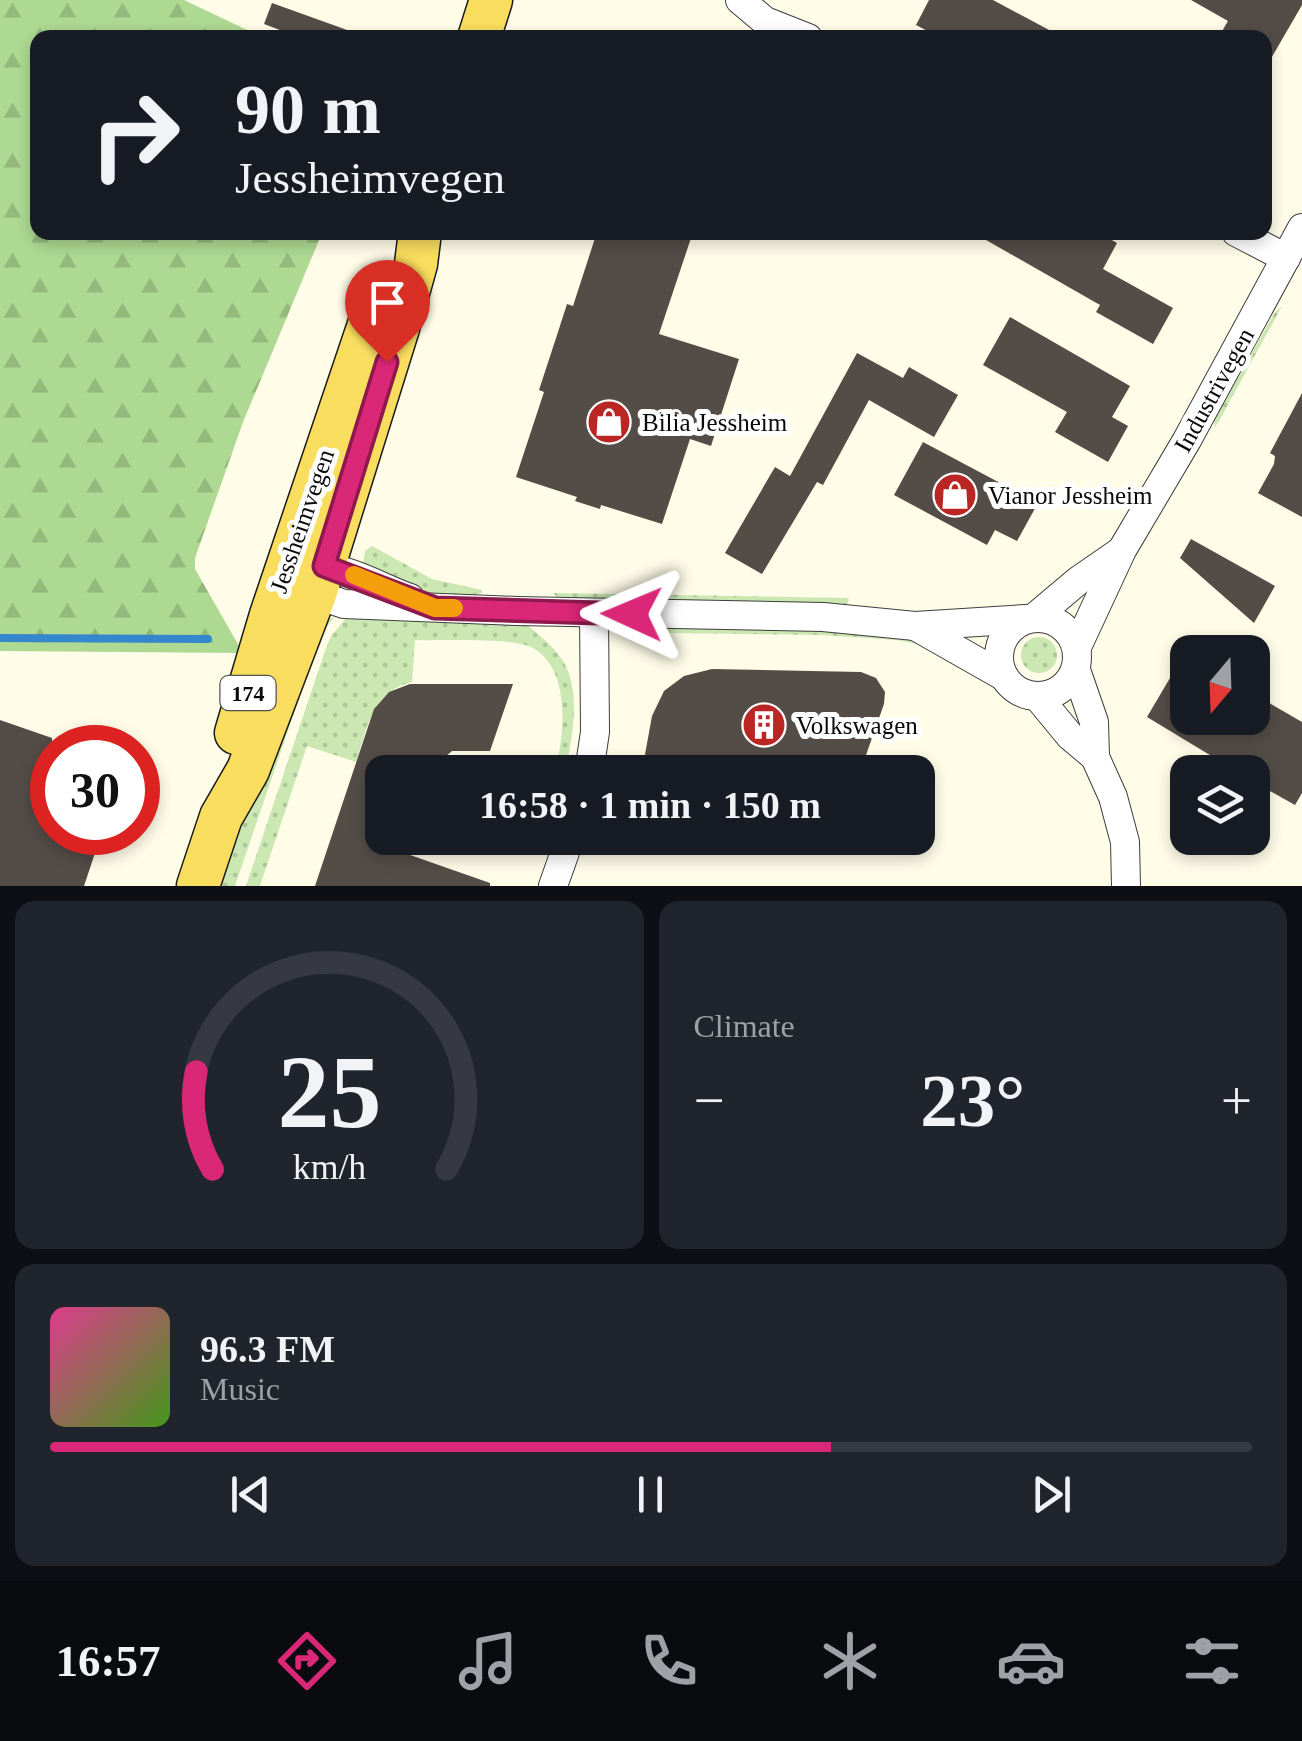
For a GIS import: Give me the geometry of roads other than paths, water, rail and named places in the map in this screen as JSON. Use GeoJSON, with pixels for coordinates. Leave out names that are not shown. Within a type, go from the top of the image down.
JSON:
{"type":"FeatureCollection","features":[{"type":"Feature","properties":{"kind":"main road"},"geometry":{"type":"LineString","coordinates":[[482,30],[491,0]]}},
{"type":"Feature","properties":{"kind":"main road","name":"Jessheimvegen"},"geometry":{"type":"LineString","coordinates":[[308,577],[368,325],[405,240]]}},
{"type":"Feature","properties":{"kind":"main road","name":"Jessheimvegen"},"geometry":{"type":"LineString","coordinates":[[198,886],[221,817],[228,762],[308,577],[402,312],[418,240]]}},
{"type":"Feature","properties":{"kind":"street"},"geometry":{"type":"LineString","coordinates":[[740,0],[765,22],[786,30]]}},
{"type":"Feature","properties":{"kind":"street","name":"Industrivegen"},"geometry":{"type":"LineString","coordinates":[[1076,658],[1122,550],[1187,440],[1302,228]]}},
{"type":"Feature","properties":{"kind":"street"},"geometry":{"type":"LineString","coordinates":[[1251,240],[1286,258]]}},
{"type":"Feature","properties":{"kind":"street","name":"Industrivegen"},"geometry":{"type":"LineString","coordinates":[[1030,618],[1122,550]]}},
{"type":"Feature","properties":{"kind":"street"},"geometry":{"type":"LineString","coordinates":[[308,577],[344,604],[823,616],[914,626],[1030,618],[1059,622],[1073,637],[1094,722],[1095,757],[1125,842],[1126,886]]}},
{"type":"Feature","properties":{"kind":"street"},"geometry":{"type":"LineString","coordinates":[[592,755],[595,732],[594,613]]}},
{"type":"Feature","properties":{"kind":"street"},"geometry":{"type":"LineString","coordinates":[[1004,676],[1000,646],[1014,625],[1030,618]]}},
{"type":"Feature","properties":{"kind":"street"},"geometry":{"type":"LineString","coordinates":[[914,626],[1004,676],[1017,690],[1037,696],[1070,736],[1095,757]]}},
{"type":"Feature","properties":{"kind":"street"},"geometry":{"type":"LineString","coordinates":[[1037,696],[1063,688],[1076,658]]}},
{"type":"Feature","properties":{"kind":"street"},"geometry":{"type":"LineString","coordinates":[[553,886],[564,855]]}},
{"type":"Feature","properties":{"kind":"waterway"},"geometry":{"type":"LineString","coordinates":[[0,638],[208,639]]}},
{"type":"Feature","properties":{"kind":"place","name":"Bilia Jessheim"},"geometry":{"type":"Point","coordinates":[609,422]}},
{"type":"Feature","properties":{"kind":"place","name":"Vianor Jessheim"},"geometry":{"type":"Point","coordinates":[955,495]}},
{"type":"Feature","properties":{"kind":"place","name":"Volkswagen"},"geometry":{"type":"Point","coordinates":[764,725]}}]}
